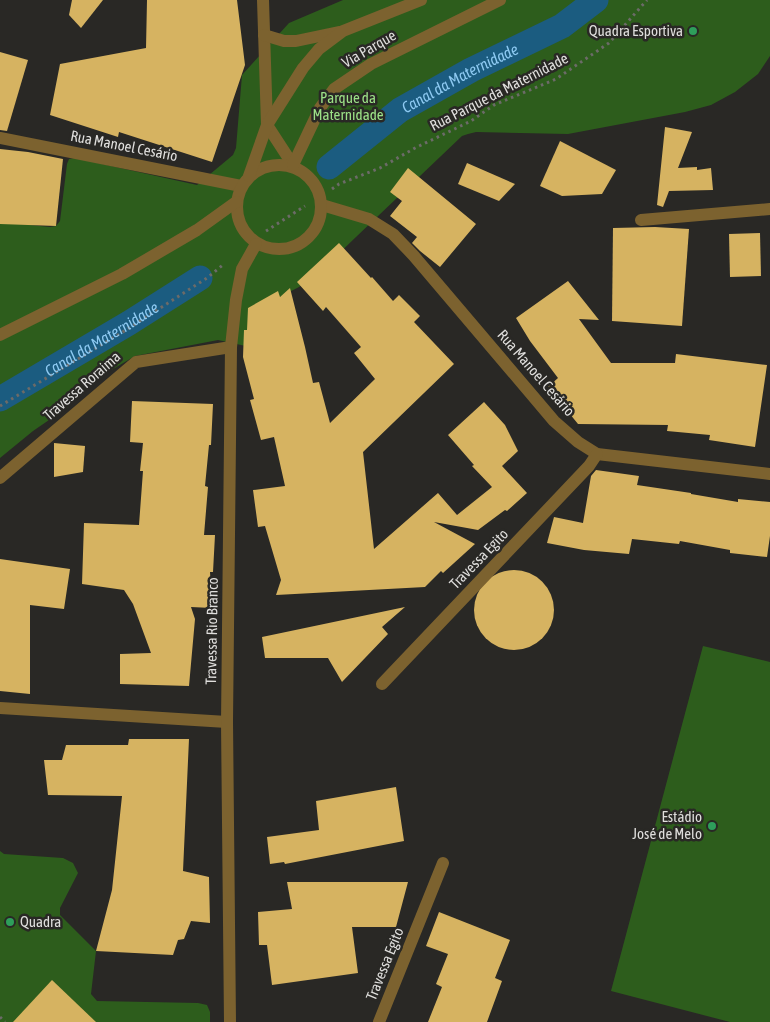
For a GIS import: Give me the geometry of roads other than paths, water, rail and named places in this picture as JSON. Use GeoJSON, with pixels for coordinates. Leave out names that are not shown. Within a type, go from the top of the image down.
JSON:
{"type":"FeatureCollection","features":[{"type":"Feature","properties":{"kind":"street"},"geometry":{"type":"LineString","coordinates":[[263,0],[267,125],[293,166]]}},
{"type":"Feature","properties":{"kind":"street","name":"Via Parque"},"geometry":{"type":"LineString","coordinates":[[236,202],[267,125],[303,68],[319,49],[344,30],[421,0]]}},
{"type":"Feature","properties":{"kind":"street","name":"Via Parque"},"geometry":{"type":"LineString","coordinates":[[293,166],[320,108],[334,89],[371,64],[500,0]]}},
{"type":"Feature","properties":{"kind":"street"},"geometry":{"type":"LineString","coordinates":[[264,35],[284,41],[296,41],[344,30]]}},
{"type":"Feature","properties":{"kind":"street","name":"Rua Manoel Cesário"},"geometry":{"type":"LineString","coordinates":[[0,138],[245,181]]}},
{"type":"Feature","properties":{"kind":"street"},"geometry":{"type":"LineString","coordinates":[[0,335],[122,274],[196,230],[236,202],[240,226],[254,242],[279,251],[301,244],[317,228],[321,201],[310,176],[293,166],[270,164],[245,181]]}},
{"type":"Feature","properties":{"kind":"street","name":"Rua Manoel Cesário"},"geometry":{"type":"LineString","coordinates":[[321,201],[370,219],[393,234],[414,256],[554,421],[578,442],[597,454],[770,474]]}},
{"type":"Feature","properties":{"kind":"street"},"geometry":{"type":"LineString","coordinates":[[641,220],[770,209]]}},
{"type":"Feature","properties":{"kind":"street","name":"Travessa Rio Branco"},"geometry":{"type":"LineString","coordinates":[[230,1022],[227,722],[231,347],[236,300],[242,269],[254,242]]}},
{"type":"Feature","properties":{"kind":"street","name":"Travessa Roraima"},"geometry":{"type":"LineString","coordinates":[[0,478],[136,362],[231,347]]}},
{"type":"Feature","properties":{"kind":"street","name":"Travessa Egito"},"geometry":{"type":"LineString","coordinates":[[382,684],[589,466],[597,454]]}},
{"type":"Feature","properties":{"kind":"street"},"geometry":{"type":"LineString","coordinates":[[0,708],[227,722]]}},
{"type":"Feature","properties":{"kind":"street","name":"Travessa Egito"},"geometry":{"type":"LineString","coordinates":[[379,1022],[443,863]]}},
{"type":"Feature","properties":{"kind":"waterway","name":"Canal da Maternidade"},"geometry":{"type":"LineString","coordinates":[[329,167],[400,110],[471,70],[562,26],[596,0]]}},
{"type":"Feature","properties":{"kind":"waterway","name":"Canal da Maternidade"},"geometry":{"type":"LineString","coordinates":[[0,399],[129,323],[200,278]]}},
{"type":"Feature","properties":{"kind":"place","name":"Quadra Esportiva"},"geometry":{"type":"Point","coordinates":[693,31]}},
{"type":"Feature","properties":{"kind":"place","name":"Estádio José de Melo"},"geometry":{"type":"Point","coordinates":[712,826]}},
{"type":"Feature","properties":{"kind":"place","name":"Quadra"},"geometry":{"type":"Point","coordinates":[10,922]}},
{"type":"Feature","properties":{"kind":"park label","name":"Parque da Maternidade"},"geometry":{"type":"Point","coordinates":[348,106]}}]}
